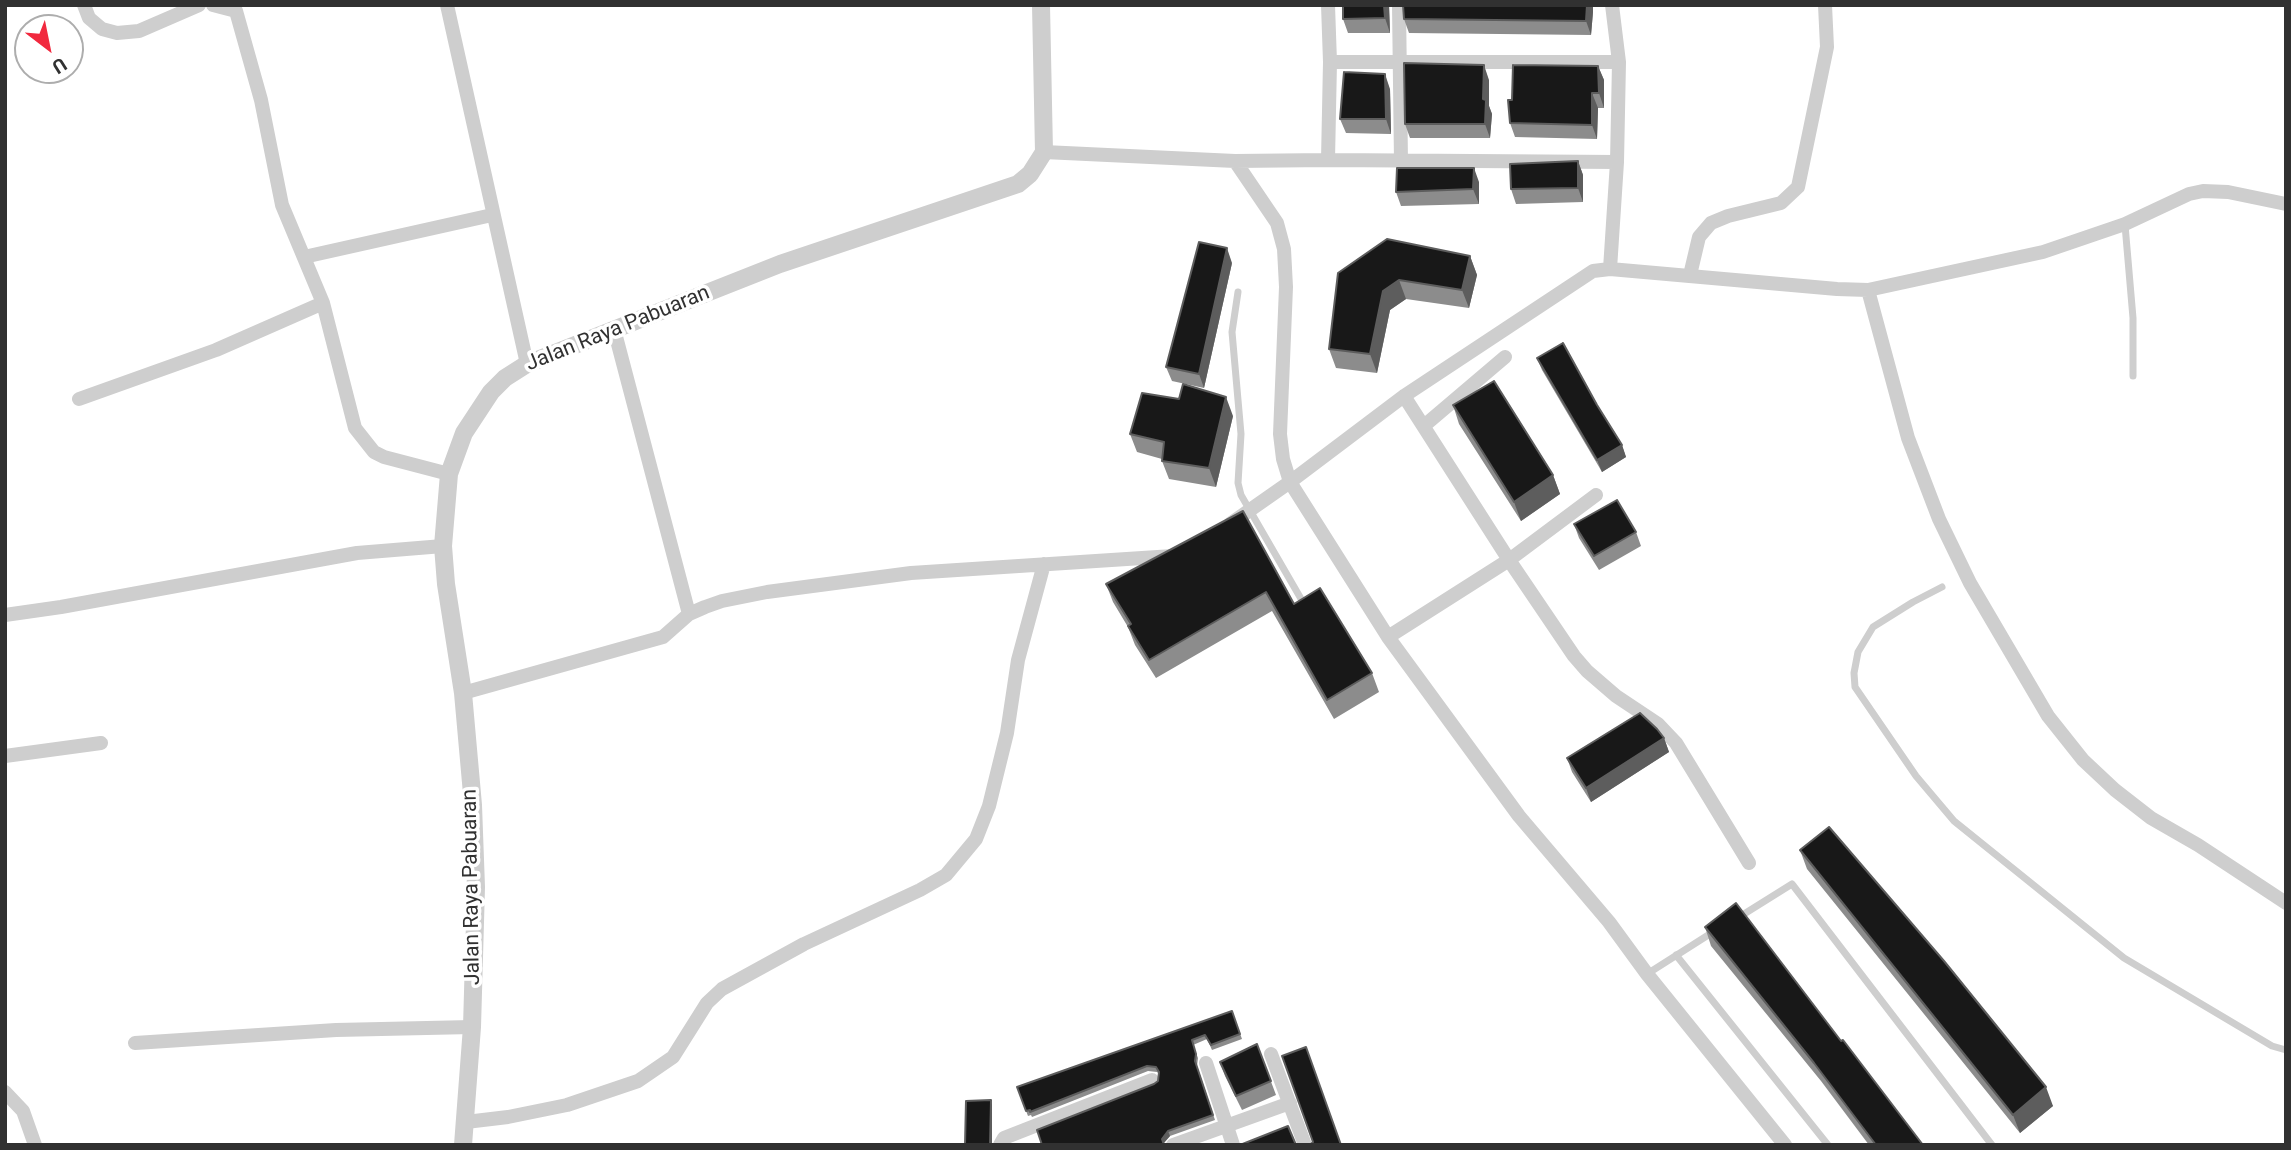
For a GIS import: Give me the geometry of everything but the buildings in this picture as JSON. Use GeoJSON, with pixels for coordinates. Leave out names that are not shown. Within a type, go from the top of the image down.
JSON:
{"type":"FeatureCollection","features":[{"type":"Feature","properties":{"kind":"street"},"geometry":{"type":"LineString","coordinates":[[84,5],[89,18],[102,29],[117,33],[139,31],[199,5]]}},
{"type":"Feature","properties":{"kind":"street"},"geometry":{"type":"LineString","coordinates":[[213,5],[241,8],[282,205],[323,303],[355,428],[367,446],[384,457],[449,474]]}},
{"type":"Feature","properties":{"kind":"street"},"geometry":{"type":"LineString","coordinates":[[447,5],[527,364]]}},
{"type":"Feature","properties":{"kind":"street"},"geometry":{"type":"LineString","coordinates":[[1041,5],[1044,152],[1235,160],[1617,162]]}},
{"type":"Feature","properties":{"kind":"street"},"geometry":{"type":"LineString","coordinates":[[1328,5],[1328,160]]}},
{"type":"Feature","properties":{"kind":"street"},"geometry":{"type":"LineString","coordinates":[[1399,5],[1401,162]]}},
{"type":"Feature","properties":{"kind":"street"},"geometry":{"type":"LineString","coordinates":[[1610,270],[1617,162],[1619,62],[1612,5]]}},
{"type":"Feature","properties":{"kind":"street"},"geometry":{"type":"LineString","coordinates":[[1690,275],[1699,237],[1711,223],[1781,203],[1798,187],[1826,47],[1825,5]]}},
{"type":"Feature","properties":{"kind":"street"},"geometry":{"type":"LineString","coordinates":[[1330,62],[1619,62]]}},
{"type":"Feature","properties":{"kind":"street","name":"Jalan Raya Pabuaran"},"geometry":{"type":"LineString","coordinates":[[463,1145],[472,1027],[476,887],[473,804],[463,693],[446,584],[443,546],[449,474],[464,433],[484,401],[505,378],[527,364],[780,264],[1018,184],[1030,174],[1044,152]]}},
{"type":"Feature","properties":{"kind":"street"},"geometry":{"type":"LineString","coordinates":[[1235,160],[1277,223],[1284,249],[1286,287],[1280,434],[1283,459],[1290,482],[1388,636],[1519,816],[1609,922],[1647,974],[1785,1145]]}},
{"type":"Feature","properties":{"kind":"street"},"geometry":{"type":"LineString","coordinates":[[1219,530],[1290,482],[1404,396],[1586,274],[1610,270],[1868,290],[2043,252],[2125,224],[2189,194],[2203,191],[2228,191],[2286,204]]}},
{"type":"Feature","properties":{"kind":"street"},"geometry":{"type":"LineString","coordinates":[[304,257],[492,215]]}},
{"type":"Feature","properties":{"kind":"street"},"geometry":{"type":"LineString","coordinates":[[1868,290],[1908,438],[1939,519],[1970,583],[2048,716],[2083,761],[2124,797],[2151,818],[2198,845],[2286,903]]}},
{"type":"Feature","properties":{"kind":"street"},"geometry":{"type":"LineString","coordinates":[[79,400],[216,351],[323,303]]}},
{"type":"Feature","properties":{"kind":"street"},"geometry":{"type":"LineString","coordinates":[[614,329],[689,614]]}},
{"type":"Feature","properties":{"kind":"street"},"geometry":{"type":"LineString","coordinates":[[1425,425],[1505,357]]}},
{"type":"Feature","properties":{"kind":"street"},"geometry":{"type":"LineString","coordinates":[[1404,396],[1574,656],[1616,696],[1658,724],[1676,743],[1749,863]]}},
{"type":"Feature","properties":{"kind":"street"},"geometry":{"type":"LineString","coordinates":[[1388,636],[1509,560],[1596,495]]}},
{"type":"Feature","properties":{"kind":"street"},"geometry":{"type":"LineString","coordinates":[[5,615],[358,553],[443,546]]}},
{"type":"Feature","properties":{"kind":"street"},"geometry":{"type":"LineString","coordinates":[[463,693],[663,637],[689,614],[722,601],[767,592],[911,573],[1165,557],[1187,551]]}},
{"type":"Feature","properties":{"kind":"street"},"geometry":{"type":"LineString","coordinates":[[466,1122],[567,1105],[638,1081],[673,1057],[707,1003],[722,989],[804,944],[920,890],[946,875],[976,839],[989,806],[1007,733],[1018,660],[1044,564]]}},
{"type":"Feature","properties":{"kind":"street"},"geometry":{"type":"LineString","coordinates":[[5,756],[101,743]]}},
{"type":"Feature","properties":{"kind":"street"},"geometry":{"type":"LineString","coordinates":[[135,1043],[336,1030],[472,1027]]}},
{"type":"Feature","properties":{"kind":"street"},"geometry":{"type":"LineString","coordinates":[[1271,1054],[1306,1145]]}},
{"type":"Feature","properties":{"kind":"street"},"geometry":{"type":"LineString","coordinates":[[1206,1063],[1233,1145]]}},
{"type":"Feature","properties":{"kind":"street"},"geometry":{"type":"LineString","coordinates":[[1000,1145],[1004,1138],[1152,1080]]}},
{"type":"Feature","properties":{"kind":"street"},"geometry":{"type":"LineString","coordinates":[[5,1091],[23,1111],[35,1145]]}},
{"type":"Feature","properties":{"kind":"street"},"geometry":{"type":"LineString","coordinates":[[1173,1145],[1290,1103]]}},
{"type":"Feature","properties":{"kind":"lane"},"geometry":{"type":"LineString","coordinates":[[2125,224],[2133,318],[2133,376]]}},
{"type":"Feature","properties":{"kind":"lane"},"geometry":{"type":"LineString","coordinates":[[1238,292],[1232,332],[1241,435],[1238,484],[1241,495],[1304,604]]}},
{"type":"Feature","properties":{"kind":"lane"},"geometry":{"type":"LineString","coordinates":[[1942,587],[1873,627],[1858,652],[1854,673],[1855,687],[1916,776],[1954,821],[2124,958],[2272,1046],[2286,1050]]}},
{"type":"Feature","properties":{"kind":"lane"},"geometry":{"type":"LineString","coordinates":[[1647,974],[1792,884],[1992,1145]]}},
{"type":"Feature","properties":{"kind":"lane"},"geometry":{"type":"LineString","coordinates":[[1676,955],[1828,1145]]}}]}
